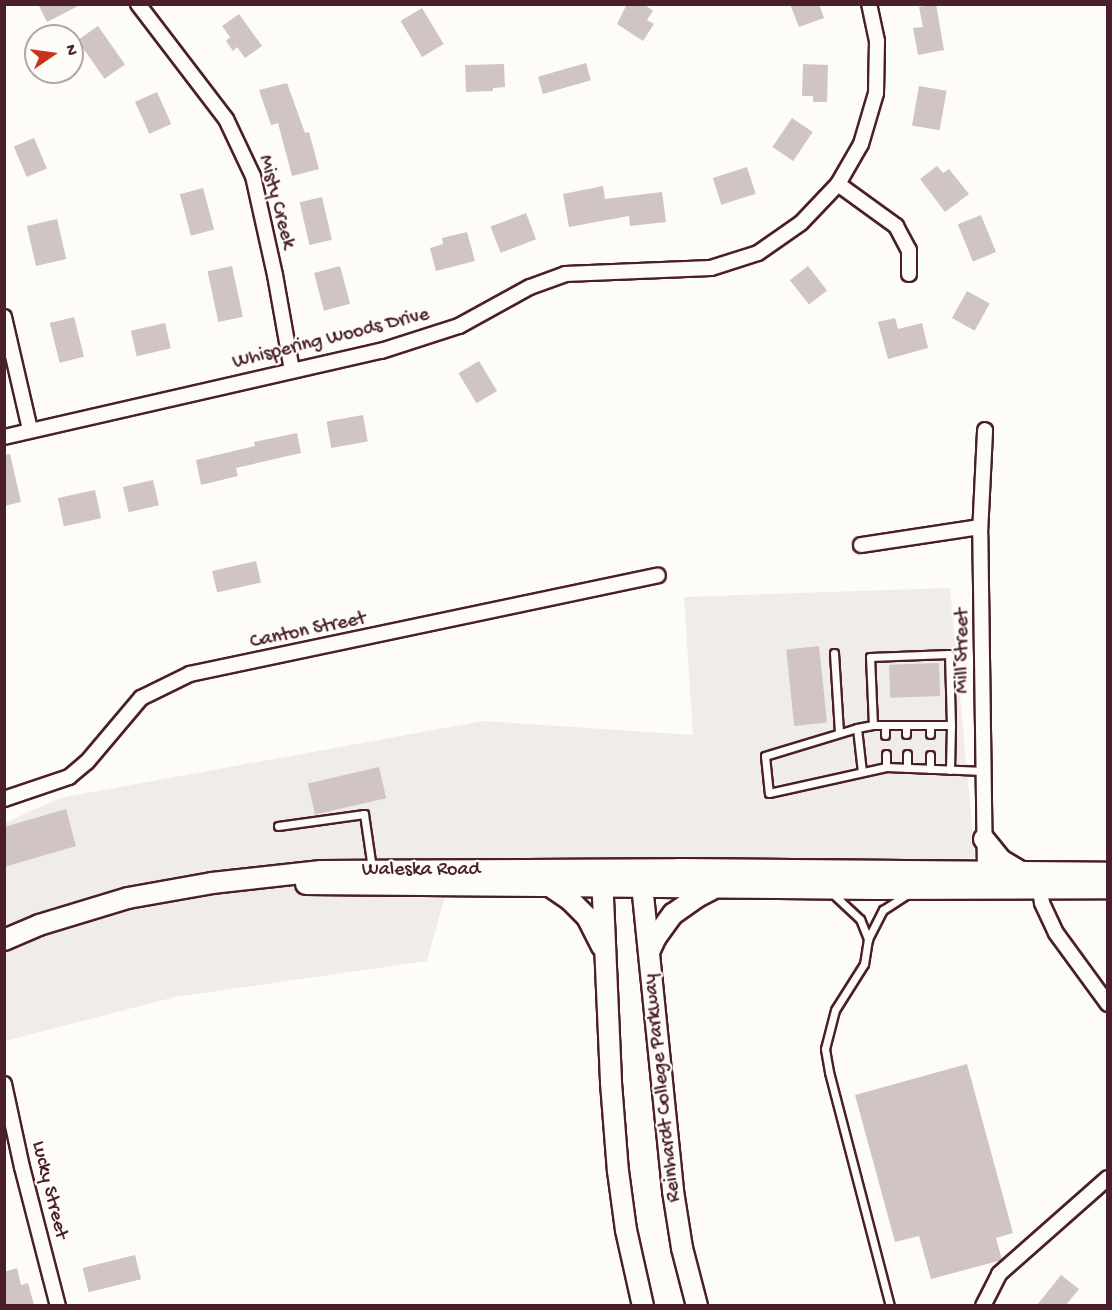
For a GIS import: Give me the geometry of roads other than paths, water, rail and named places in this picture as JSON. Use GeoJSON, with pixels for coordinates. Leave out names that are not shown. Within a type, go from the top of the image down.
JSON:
{"type":"FeatureCollection","features":[{"type":"Feature","properties":{"kind":"main road"},"geometry":{"type":"LineString","coordinates":[[984,839],[1001,860],[1023,873]]}},
{"type":"Feature","properties":{"kind":"main road","name":"Waleska Road"},"geometry":{"type":"LineString","coordinates":[[4,940],[39,925],[128,898],[240,880],[321,871],[373,870],[602,878]]}},
{"type":"Feature","properties":{"kind":"main road"},"geometry":{"type":"LineString","coordinates":[[641,878],[717,888],[826,889],[985,872],[1107,873]]}},
{"type":"Feature","properties":{"kind":"main road"},"geometry":{"type":"LineString","coordinates":[[643,1305],[626,1230],[619,1181],[602,878],[920,880],[1040,889],[1107,888]]}},
{"type":"Feature","properties":{"kind":"main road","name":"Waleska Road"},"geometry":{"type":"LineString","coordinates":[[240,880],[322,884],[551,887],[602,878]]}},
{"type":"Feature","properties":{"kind":"main road","name":"Reinhardt College Parkway"},"geometry":{"type":"LineString","coordinates":[[641,878],[673,1191],[682,1248],[697,1305]]}},
{"type":"Feature","properties":{"kind":"main road"},"geometry":{"type":"LineString","coordinates":[[551,887],[570,900],[587,917],[605,954]]}},
{"type":"Feature","properties":{"kind":"main road"},"geometry":{"type":"LineString","coordinates":[[649,952],[656,937],[673,914],[697,897],[717,888]]}},
{"type":"Feature","properties":{"kind":"street","name":"Misty Creek"},"geometry":{"type":"LineString","coordinates":[[138,4],[226,119],[253,176],[275,275],[292,370]]}},
{"type":"Feature","properties":{"kind":"street","name":"Whispering Woods Drive"},"geometry":{"type":"LineString","coordinates":[[4,437],[381,351],[459,326],[530,287],[565,274],[711,268],[758,253],[801,223],[838,184],[861,144],[876,93],[877,41],[869,4]]}},
{"type":"Feature","properties":{"kind":"street"},"geometry":{"type":"LineString","coordinates":[[838,184],[896,226],[909,250],[909,274]]}},
{"type":"Feature","properties":{"kind":"street"},"geometry":{"type":"LineString","coordinates":[[4,317],[30,430]]}},
{"type":"Feature","properties":{"kind":"street","name":"Mill Street"},"geometry":{"type":"LineString","coordinates":[[985,430],[981,527],[985,872]]}},
{"type":"Feature","properties":{"kind":"street"},"geometry":{"type":"LineString","coordinates":[[861,545],[981,527]]}},
{"type":"Feature","properties":{"kind":"street","name":"Canton Street"},"geometry":{"type":"LineString","coordinates":[[4,799],[69,777],[87,762],[141,698],[190,674],[276,658],[658,575]]}},
{"type":"Feature","properties":{"kind":"street"},"geometry":{"type":"LineString","coordinates":[[1040,889],[1042,903],[1056,933],[1107,1004]]}},
{"type":"Feature","properties":{"kind":"street","name":"Lucky Street"},"geometry":{"type":"LineString","coordinates":[[4,1084],[22,1167],[58,1305]]}},
{"type":"Feature","properties":{"kind":"street"},"geometry":{"type":"LineString","coordinates":[[983,1305],[999,1274],[1107,1178]]}},
{"type":"Feature","properties":{"kind":"lane"},"geometry":{"type":"LineString","coordinates":[[834,653],[839,733]]}},
{"type":"Feature","properties":{"kind":"lane"},"geometry":{"type":"LineString","coordinates":[[873,725],[870,657],[949,654],[950,770]]}},
{"type":"Feature","properties":{"kind":"lane"},"geometry":{"type":"LineString","coordinates":[[951,724],[873,725],[765,756],[769,793],[886,767],[984,771]]}},
{"type":"Feature","properties":{"kind":"lane"},"geometry":{"type":"LineString","coordinates":[[885,725],[885,735]]}},
{"type":"Feature","properties":{"kind":"lane"},"geometry":{"type":"LineString","coordinates":[[906,725],[906,734]]}},
{"type":"Feature","properties":{"kind":"lane"},"geometry":{"type":"LineString","coordinates":[[930,725],[930,734]]}},
{"type":"Feature","properties":{"kind":"lane"},"geometry":{"type":"LineString","coordinates":[[857,728],[862,772]]}},
{"type":"Feature","properties":{"kind":"lane"},"geometry":{"type":"LineString","coordinates":[[886,754],[886,767]]}},
{"type":"Feature","properties":{"kind":"lane"},"geometry":{"type":"LineString","coordinates":[[907,754],[907,768]]}},
{"type":"Feature","properties":{"kind":"lane"},"geometry":{"type":"LineString","coordinates":[[930,754],[930,769]]}},
{"type":"Feature","properties":{"kind":"lane"},"geometry":{"type":"LineString","coordinates":[[278,826],[364,814],[373,870]]}},
{"type":"Feature","properties":{"kind":"lane"},"geometry":{"type":"LineString","coordinates":[[890,1305],[825,1049],[835,1010],[864,964],[868,939],[877,918],[891,903],[920,880]]}},
{"type":"Feature","properties":{"kind":"lane"},"geometry":{"type":"LineString","coordinates":[[826,889],[852,910],[868,939]]}}]}
